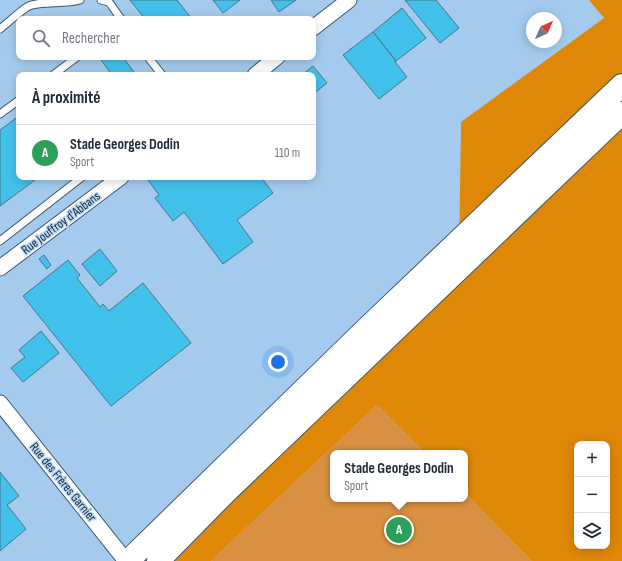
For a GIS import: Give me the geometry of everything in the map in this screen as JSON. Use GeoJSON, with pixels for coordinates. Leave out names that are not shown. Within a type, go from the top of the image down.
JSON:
{"type":"FeatureCollection","features":[{"type":"Feature","properties":{"kind":"highway"},"geometry":{"type":"LineString","coordinates":[[127,561],[371,323],[622,84]]}},
{"type":"Feature","properties":{"kind":"highway"},"geometry":{"type":"LineString","coordinates":[[162,558],[243,476],[622,113]]}},
{"type":"Feature","properties":{"kind":"street"},"geometry":{"type":"LineString","coordinates":[[316,26],[349,0]]}},
{"type":"Feature","properties":{"kind":"street"},"geometry":{"type":"LineString","coordinates":[[259,72],[273,60]]}},
{"type":"Feature","properties":{"kind":"street","name":"Rue Jouffroy d'Abbans"},"geometry":{"type":"LineString","coordinates":[[0,268],[117,180]]}},
{"type":"Feature","properties":{"kind":"street","name":"Rue des Frères Garnier"},"geometry":{"type":"LineString","coordinates":[[0,402],[127,561]]}},
{"type":"Feature","properties":{"kind":"lane"},"geometry":{"type":"LineString","coordinates":[[0,29],[28,6],[38,4],[72,3],[80,0]]}},
{"type":"Feature","properties":{"kind":"lane"},"geometry":{"type":"LineString","coordinates":[[101,0],[109,2],[119,16]]}},
{"type":"Feature","properties":{"kind":"lane"},"geometry":{"type":"LineString","coordinates":[[57,72],[73,60]]}},
{"type":"Feature","properties":{"kind":"lane"},"geometry":{"type":"LineString","coordinates":[[150,60],[160,72]]}},
{"type":"Feature","properties":{"kind":"lane"},"geometry":{"type":"LineString","coordinates":[[0,114],[16,102]]}},
{"type":"Feature","properties":{"kind":"lane"},"geometry":{"type":"LineString","coordinates":[[0,240],[78,180]]}},
{"type":"Feature","properties":{"kind":"shaded area"},"geometry":{"type":"Polygon","coordinates":[[[0,0],[589,0],[604,18],[461,122],[459,257],[140,561],[0,561],[0,0]]]}},
{"type":"Feature","properties":{"kind":"shaded area"},"geometry":{"type":"Polygon","coordinates":[[[589,0],[622,0],[622,561],[532,561],[468,496],[468,450],[422,450],[377,405],[211,561],[140,561],[459,257],[461,122],[604,18],[589,0]]]}},
{"type":"Feature","properties":{"kind":"shaded area"},"geometry":{"type":"Polygon","coordinates":[[[377,405],[422,450],[330,450],[330,502],[468,502],[468,496],[532,561],[211,561],[377,405]]]}},
{"type":"Feature","properties":{"kind":"building"},"geometry":{"type":"Polygon","coordinates":[[[130,0],[177,0],[190,16],[143,16],[130,0]]]}},
{"type":"Feature","properties":{"kind":"building"},"geometry":{"type":"Polygon","coordinates":[[[213,0],[240,0],[223,13],[213,0]]]}},
{"type":"Feature","properties":{"kind":"building"},"geometry":{"type":"Polygon","coordinates":[[[271,0],[296,0],[279,12],[271,0]]]}},
{"type":"Feature","properties":{"kind":"building"},"geometry":{"type":"Polygon","coordinates":[[[405,0],[436,0],[459,28],[440,43],[405,0]]]}},
{"type":"Feature","properties":{"kind":"building"},"geometry":{"type":"Polygon","coordinates":[[[402,8],[426,38],[396,61],[373,32],[402,8]]]}},
{"type":"Feature","properties":{"kind":"building"},"geometry":{"type":"Polygon","coordinates":[[[373,32],[407,77],[379,99],[343,55],[373,32]]]}},
{"type":"Feature","properties":{"kind":"building"},"geometry":{"type":"Polygon","coordinates":[[[101,60],[125,60],[134,72],[110,72],[101,60]]]}},
{"type":"Feature","properties":{"kind":"building"},"geometry":{"type":"Polygon","coordinates":[[[313,66],[327,83],[316,92],[316,72],[306,72],[313,66]]]}},
{"type":"Feature","properties":{"kind":"building"},"geometry":{"type":"Polygon","coordinates":[[[16,118],[16,180],[35,180],[0,206],[0,130],[16,118]]]}},
{"type":"Feature","properties":{"kind":"building"},"geometry":{"type":"Polygon","coordinates":[[[148,180],[263,180],[273,193],[237,220],[253,242],[223,264],[184,212],[173,221],[155,198],[159,195],[148,180]]]}},
{"type":"Feature","properties":{"kind":"building"},"geometry":{"type":"Polygon","coordinates":[[[100,249],[117,271],[100,286],[82,264],[100,249]]]}},
{"type":"Feature","properties":{"kind":"building"},"geometry":{"type":"Polygon","coordinates":[[[44,255],[51,265],[47,269],[39,259],[44,255]]]}},
{"type":"Feature","properties":{"kind":"building"},"geometry":{"type":"Polygon","coordinates":[[[68,260],[80,275],[77,278],[100,307],[103,304],[109,311],[143,283],[191,343],[111,406],[23,296],[68,260]]]}},
{"type":"Feature","properties":{"kind":"building"},"geometry":{"type":"Polygon","coordinates":[[[41,331],[59,353],[23,382],[11,368],[25,357],[19,350],[41,331]]]}},
{"type":"Feature","properties":{"kind":"building"},"geometry":{"type":"Polygon","coordinates":[[[0,472],[19,496],[7,505],[26,529],[0,551],[0,472]]]}},
{"type":"Feature","properties":{"kind":"place","name":"Stade Georges Dodin"},"geometry":{"type":"Point","coordinates":[399,530]}}]}
